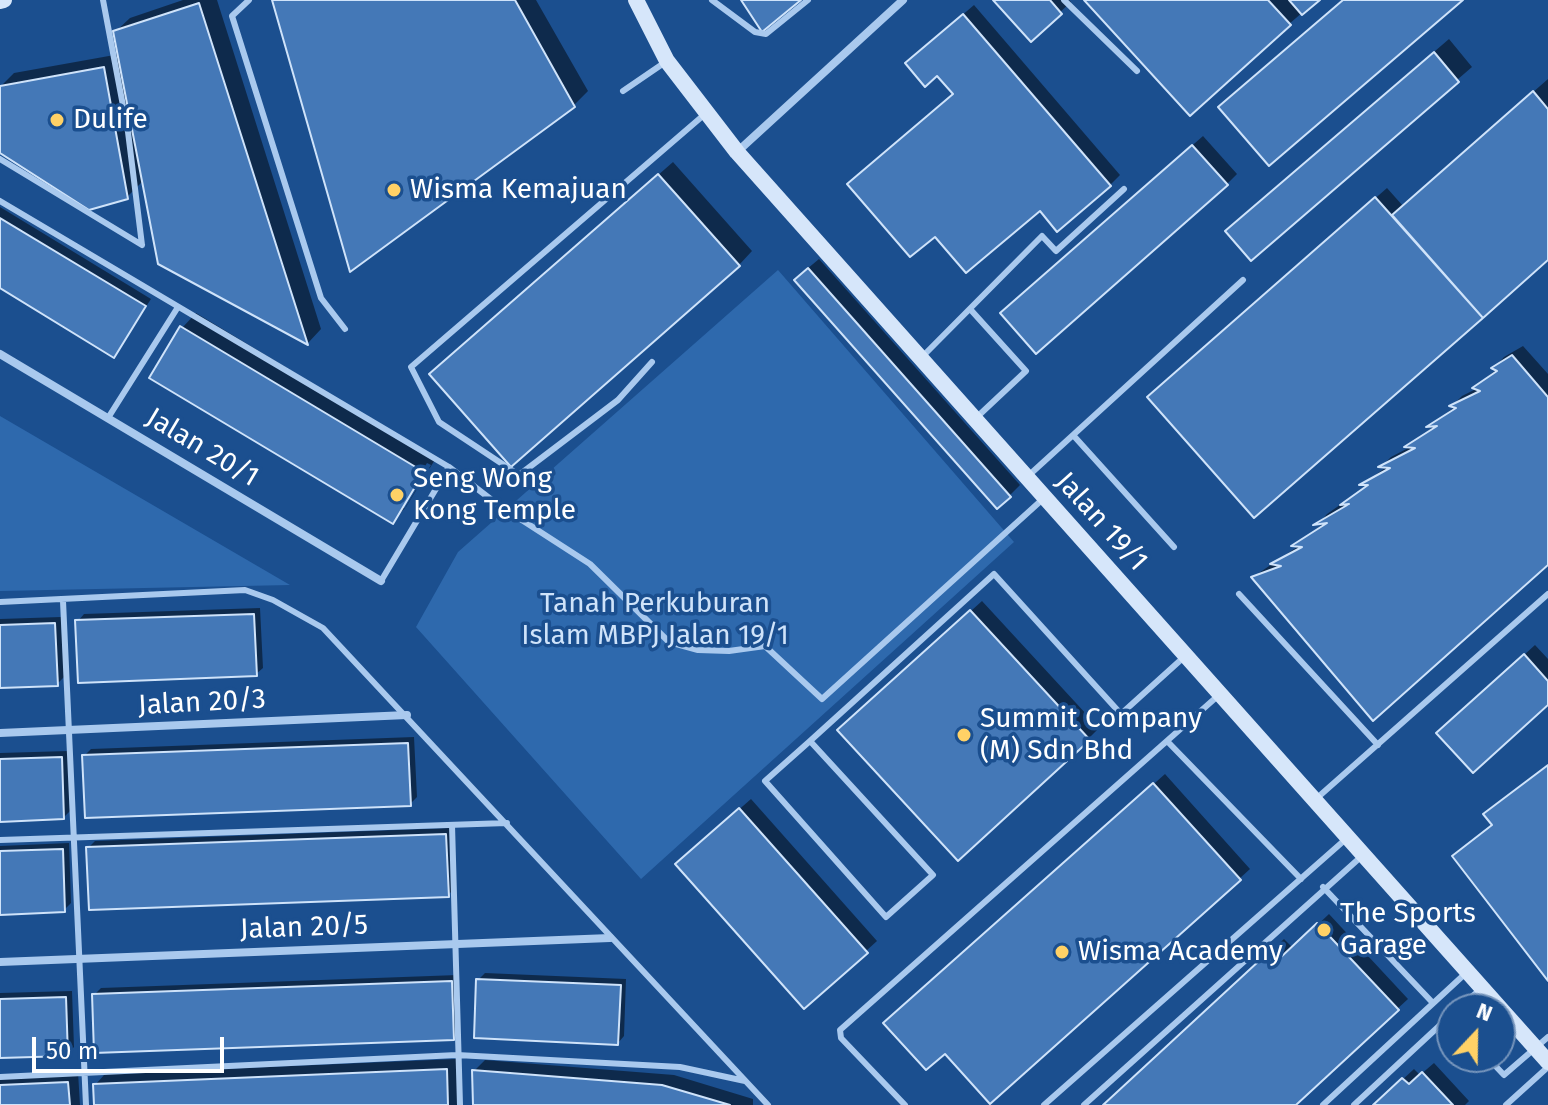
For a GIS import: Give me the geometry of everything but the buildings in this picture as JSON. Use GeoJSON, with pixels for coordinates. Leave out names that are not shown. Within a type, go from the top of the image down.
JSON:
{"type":"FeatureCollection","features":[{"type":"Feature","properties":{"kind":"main road","name":"Jalan 19/1"},"geometry":{"type":"LineString","coordinates":[[636,0],[667,61],[737,152],[1467,972],[1542,1043],[1548,1064]]}},
{"type":"Feature","properties":{"kind":"street"},"geometry":{"type":"LineString","coordinates":[[737,152],[903,0]]}},
{"type":"Feature","properties":{"kind":"street","name":"Jalan 20/1"},"geometry":{"type":"LineString","coordinates":[[0,354],[381,581]]}},
{"type":"Feature","properties":{"kind":"street","name":"Jalan 20/3"},"geometry":{"type":"LineString","coordinates":[[0,733],[407,715]]}},
{"type":"Feature","properties":{"kind":"street","name":"Jalan 20/5"},"geometry":{"type":"LineString","coordinates":[[0,962],[610,938]]}},
{"type":"Feature","properties":{"kind":"lane"},"geometry":{"type":"LineString","coordinates":[[0,159],[142,245],[128,132],[103,0]]}},
{"type":"Feature","properties":{"kind":"lane"},"geometry":{"type":"LineString","coordinates":[[249,0],[232,16],[321,298],[345,329]]}},
{"type":"Feature","properties":{"kind":"lane"},"geometry":{"type":"LineString","coordinates":[[712,0],[755,32],[766,34],[808,0]]}},
{"type":"Feature","properties":{"kind":"lane"},"geometry":{"type":"LineString","coordinates":[[1064,0],[1137,71]]}},
{"type":"Feature","properties":{"kind":"lane"},"geometry":{"type":"LineString","coordinates":[[623,91],[667,61]]}},
{"type":"Feature","properties":{"kind":"lane"},"geometry":{"type":"LineString","coordinates":[[652,362],[618,400],[519,475],[439,422],[411,367],[705,114]]}},
{"type":"Feature","properties":{"kind":"lane"},"geometry":{"type":"LineString","coordinates":[[920,359],[1042,236],[1056,251],[1124,189]]}},
{"type":"Feature","properties":{"kind":"lane"},"geometry":{"type":"LineString","coordinates":[[0,201],[449,467],[497,504],[590,564],[669,642],[698,650],[729,651],[765,646],[822,699],[1044,498]]}},
{"type":"Feature","properties":{"kind":"lane"},"geometry":{"type":"LineString","coordinates":[[1027,478],[1243,280]]}},
{"type":"Feature","properties":{"kind":"lane"},"geometry":{"type":"LineString","coordinates":[[108,418],[178,307]]}},
{"type":"Feature","properties":{"kind":"lane"},"geometry":{"type":"LineString","coordinates":[[970,309],[1026,371],[975,420]]}},
{"type":"Feature","properties":{"kind":"lane"},"geometry":{"type":"LineString","coordinates":[[1073,435],[1174,547]]}},
{"type":"Feature","properties":{"kind":"lane"},"geometry":{"type":"LineString","coordinates":[[381,581],[449,467]]}},
{"type":"Feature","properties":{"kind":"lane"},"geometry":{"type":"LineString","coordinates":[[810,741],[933,875],[886,917],[765,781],[994,574],[1121,714],[1186,656]]}},
{"type":"Feature","properties":{"kind":"lane"},"geometry":{"type":"LineString","coordinates":[[0,602],[245,590],[273,600],[323,628],[768,1105]]}},
{"type":"Feature","properties":{"kind":"lane"},"geometry":{"type":"LineString","coordinates":[[1239,594],[1378,745]]}},
{"type":"Feature","properties":{"kind":"lane"},"geometry":{"type":"LineString","coordinates":[[1314,800],[1548,594]]}},
{"type":"Feature","properties":{"kind":"lane"},"geometry":{"type":"LineString","coordinates":[[63,601],[86,1105]]}},
{"type":"Feature","properties":{"kind":"lane"},"geometry":{"type":"LineString","coordinates":[[905,1105],[841,1038],[840,1030],[1220,694]]}},
{"type":"Feature","properties":{"kind":"lane"},"geometry":{"type":"LineString","coordinates":[[1167,741],[1301,879]]}},
{"type":"Feature","properties":{"kind":"lane"},"geometry":{"type":"LineString","coordinates":[[0,840],[507,823]]}},
{"type":"Feature","properties":{"kind":"lane"},"geometry":{"type":"LineString","coordinates":[[452,825],[460,1105]]}},
{"type":"Feature","properties":{"kind":"lane"},"geometry":{"type":"LineString","coordinates":[[1044,1105],[1348,838]]}},
{"type":"Feature","properties":{"kind":"lane"},"geometry":{"type":"LineString","coordinates":[[1084,1105],[1323,887],[1363,855]]}},
{"type":"Feature","properties":{"kind":"lane"},"geometry":{"type":"LineString","coordinates":[[1323,887],[1432,1002]]}},
{"type":"Feature","properties":{"kind":"lane"},"geometry":{"type":"LineString","coordinates":[[1323,1105],[1467,972]]}},
{"type":"Feature","properties":{"kind":"lane"},"geometry":{"type":"LineString","coordinates":[[1476,993],[1482,988]]}},
{"type":"Feature","properties":{"kind":"lane"},"geometry":{"type":"LineString","coordinates":[[1354,1105],[1436,1031]]}},
{"type":"Feature","properties":{"kind":"lane"},"geometry":{"type":"LineString","coordinates":[[1516,1065],[1542,1043]]}},
{"type":"Feature","properties":{"kind":"lane"},"geometry":{"type":"LineString","coordinates":[[0,1077],[457,1055],[680,1067],[745,1081]]}},
{"type":"Feature","properties":{"kind":"lane"},"geometry":{"type":"LineString","coordinates":[[1506,1105],[1548,1064]]}},
{"type":"Feature","properties":{"kind":"green space","name":"Tanah Perkuburan Islam MBPJ Jalan 19/1"},"geometry":{"type":"Polygon","coordinates":[[[778,270],[1014,542],[641,879],[416,627],[458,552],[778,270]]]}},
{"type":"Feature","properties":{"kind":"green space"},"geometry":{"type":"Polygon","coordinates":[[[0,416],[290,585],[0,591],[0,416]]]}},
{"type":"Feature","properties":{"kind":"place","name":"Dulife"},"geometry":{"type":"Point","coordinates":[57,120]}},
{"type":"Feature","properties":{"kind":"place","name":"Wisma Kemajuan"},"geometry":{"type":"Point","coordinates":[394,190]}},
{"type":"Feature","properties":{"kind":"place","name":"Seng Wong Kong Temple"},"geometry":{"type":"Point","coordinates":[397,495]}},
{"type":"Feature","properties":{"kind":"place","name":"Summit Company (M) Sdn Bhd"},"geometry":{"type":"Point","coordinates":[964,735]}},
{"type":"Feature","properties":{"kind":"place","name":"The Sports Garage"},"geometry":{"type":"Point","coordinates":[1324,930]}},
{"type":"Feature","properties":{"kind":"place","name":"Wisma Academy"},"geometry":{"type":"Point","coordinates":[1062,952]}}]}
